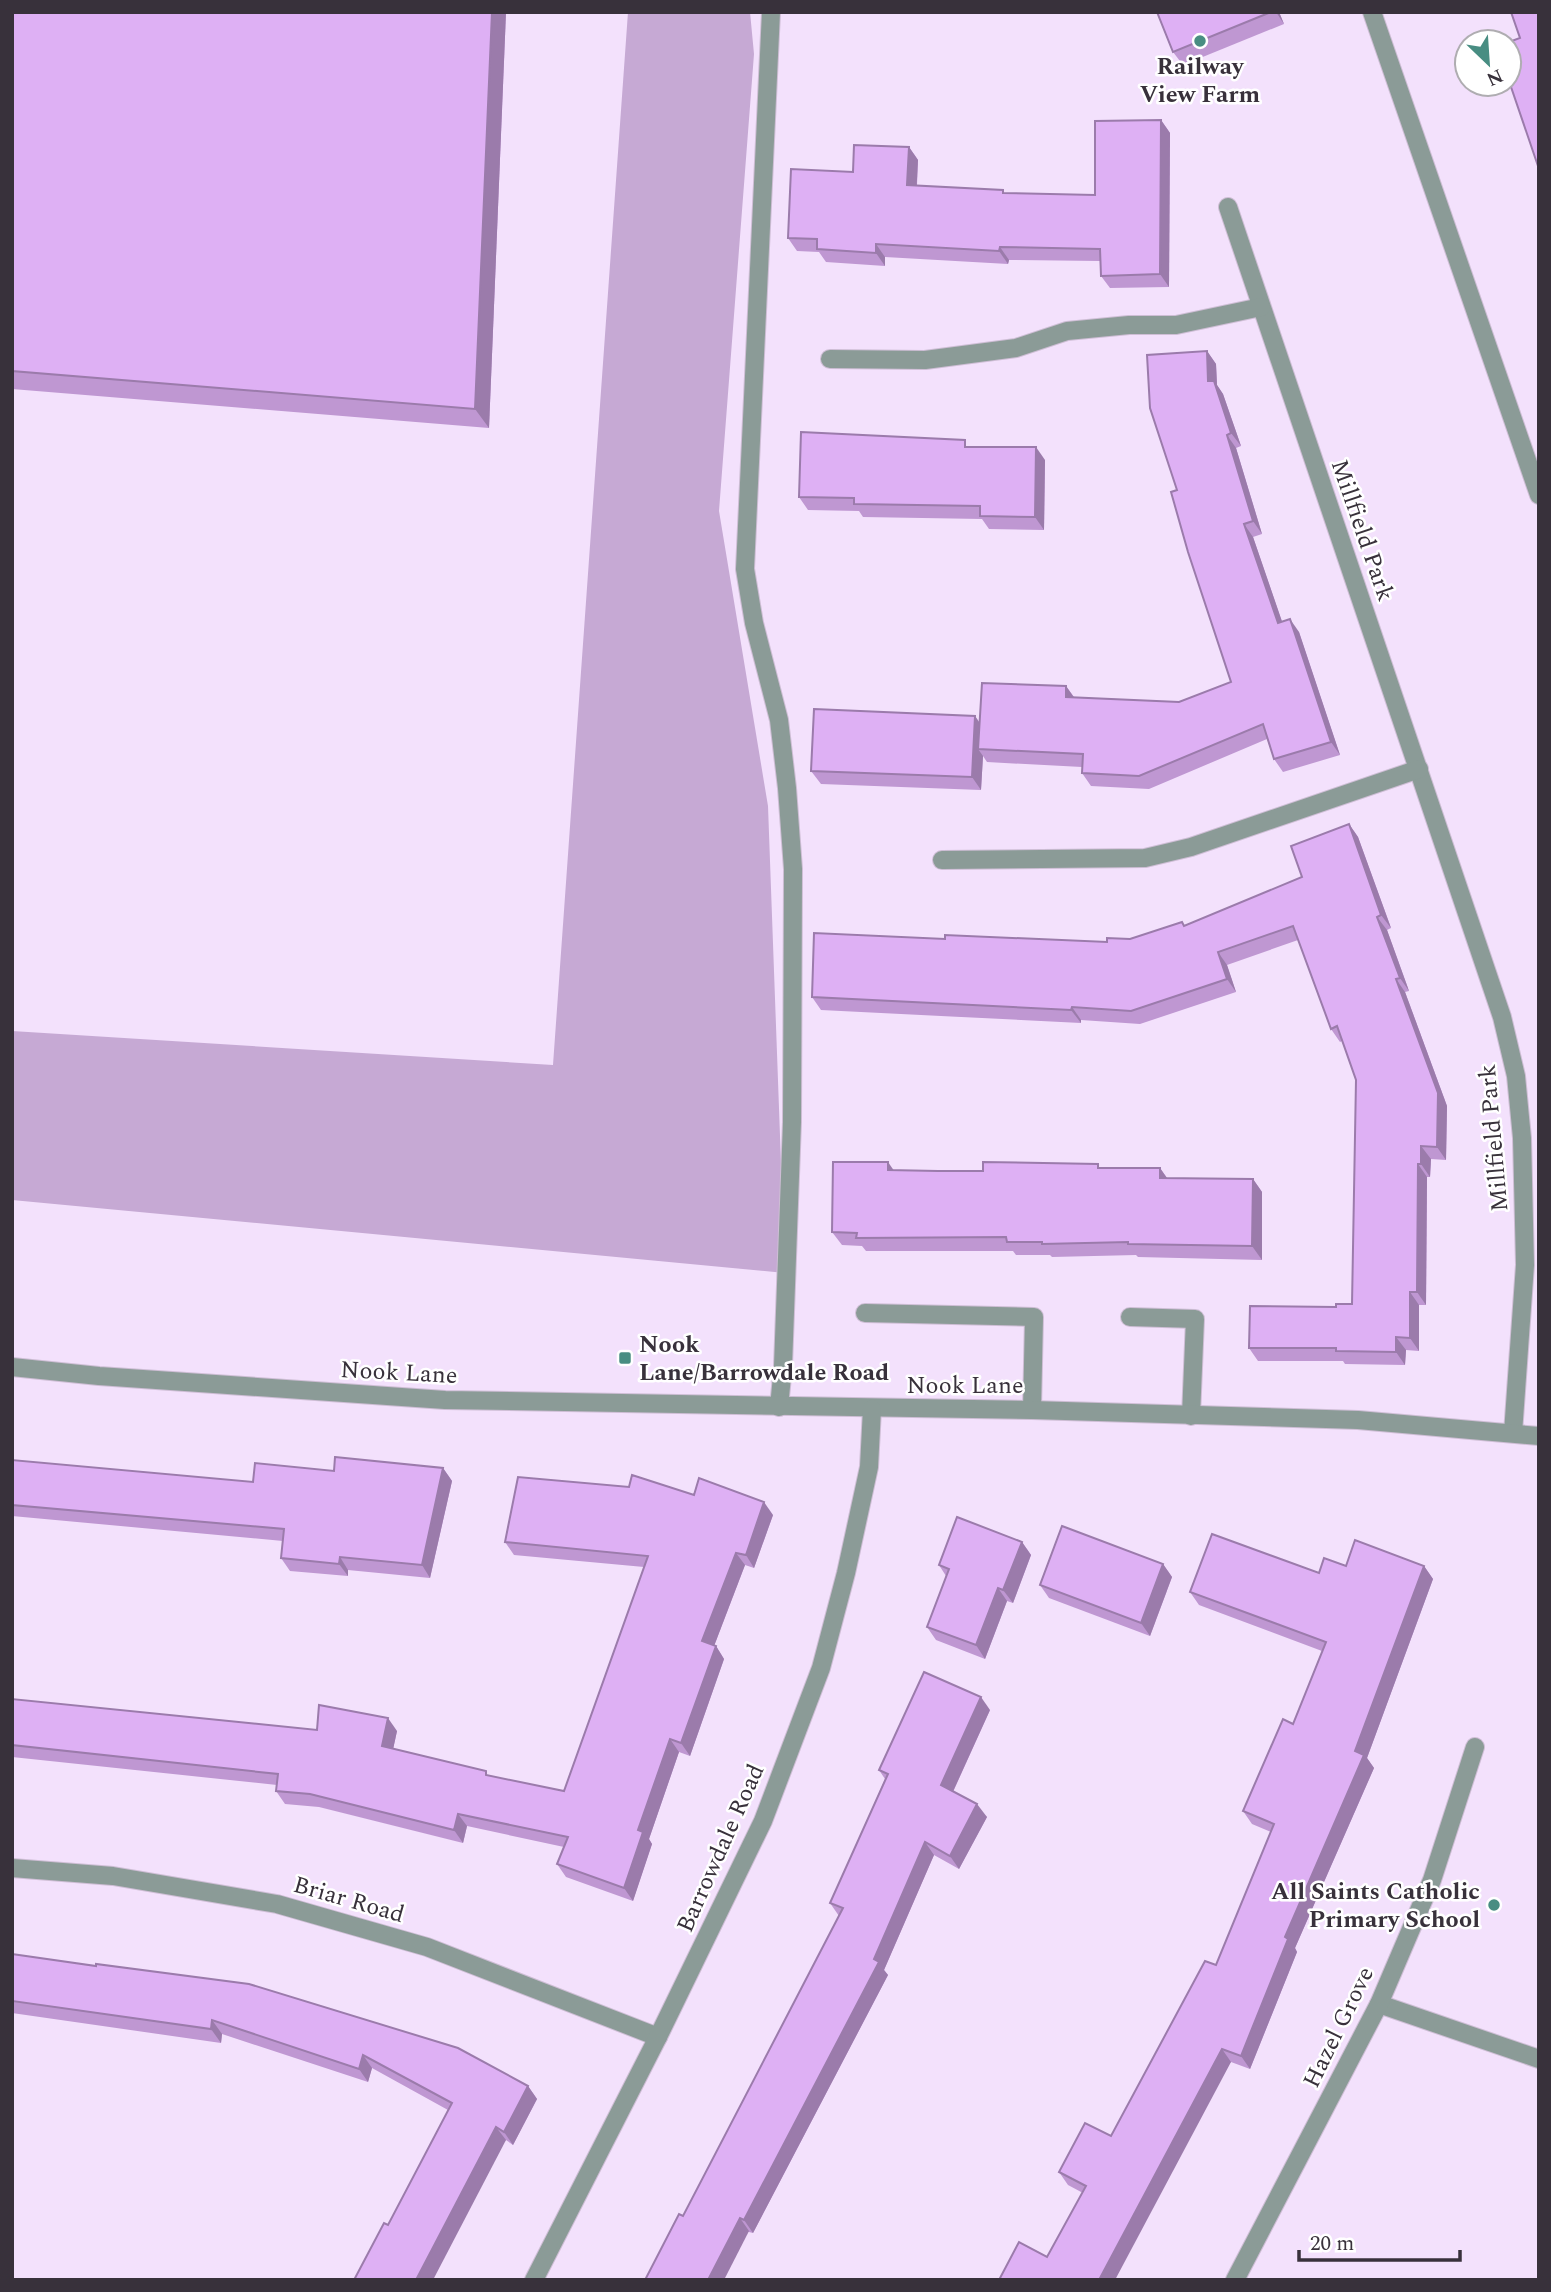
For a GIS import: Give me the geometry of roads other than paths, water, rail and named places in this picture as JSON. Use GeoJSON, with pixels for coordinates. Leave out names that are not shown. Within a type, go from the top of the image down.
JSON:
{"type":"FeatureCollection","features":[{"type":"Feature","properties":{"kind":"street"},"geometry":{"type":"LineString","coordinates":[[771,12],[746,569],[754,623],[779,720],[793,869],[792,1122],[783,1366],[779,1407]]}},
{"type":"Feature","properties":{"kind":"street"},"geometry":{"type":"LineString","coordinates":[[1372,12],[1539,495]]}},
{"type":"Feature","properties":{"kind":"street","name":"Millfield Park"},"geometry":{"type":"LineString","coordinates":[[1228,207],[1502,1017],[1516,1076],[1522,1138],[1525,1265],[1513,1433]]}},
{"type":"Feature","properties":{"kind":"street"},"geometry":{"type":"LineString","coordinates":[[830,359],[925,360],[1016,348],[1067,331],[1129,325],[1176,325],[1261,307]]}},
{"type":"Feature","properties":{"kind":"street"},"geometry":{"type":"LineString","coordinates":[[942,860],[1145,858],[1191,847],[1419,769]]}},
{"type":"Feature","properties":{"kind":"street"},"geometry":{"type":"LineString","coordinates":[[865,1312],[1034,1317],[1032,1410]]}},
{"type":"Feature","properties":{"kind":"street"},"geometry":{"type":"LineString","coordinates":[[1130,1317],[1195,1319],[1191,1416]]}},
{"type":"Feature","properties":{"kind":"street","name":"Nook Lane"},"geometry":{"type":"LineString","coordinates":[[12,1367],[99,1376],[445,1400],[1032,1410],[1358,1420],[1539,1436]]}},
{"type":"Feature","properties":{"kind":"street","name":"Barrowdale Road"},"geometry":{"type":"LineString","coordinates":[[534,2280],[658,2037],[763,1821],[821,1668],[846,1573],[869,1467],[872,1409]]}},
{"type":"Feature","properties":{"kind":"street","name":"Hazel Grove"},"geometry":{"type":"LineString","coordinates":[[1235,2280],[1379,2004],[1432,1880],[1475,1747]]}},
{"type":"Feature","properties":{"kind":"street","name":"Briar Road"},"geometry":{"type":"LineString","coordinates":[[12,1868],[113,1876],[277,1904],[427,1947],[658,2037]]}},
{"type":"Feature","properties":{"kind":"street"},"geometry":{"type":"LineString","coordinates":[[1379,2004],[1539,2059]]}},
{"type":"Feature","properties":{"kind":"place","name":"Railway View Farm"},"geometry":{"type":"Point","coordinates":[1200,41]}},
{"type":"Feature","properties":{"kind":"place","name":"Nook Lane/Barrowdale Road"},"geometry":{"type":"Point","coordinates":[625,1358]}},
{"type":"Feature","properties":{"kind":"place","name":"All Saints Catholic Primary School"},"geometry":{"type":"Point","coordinates":[1494,1905]}}]}
